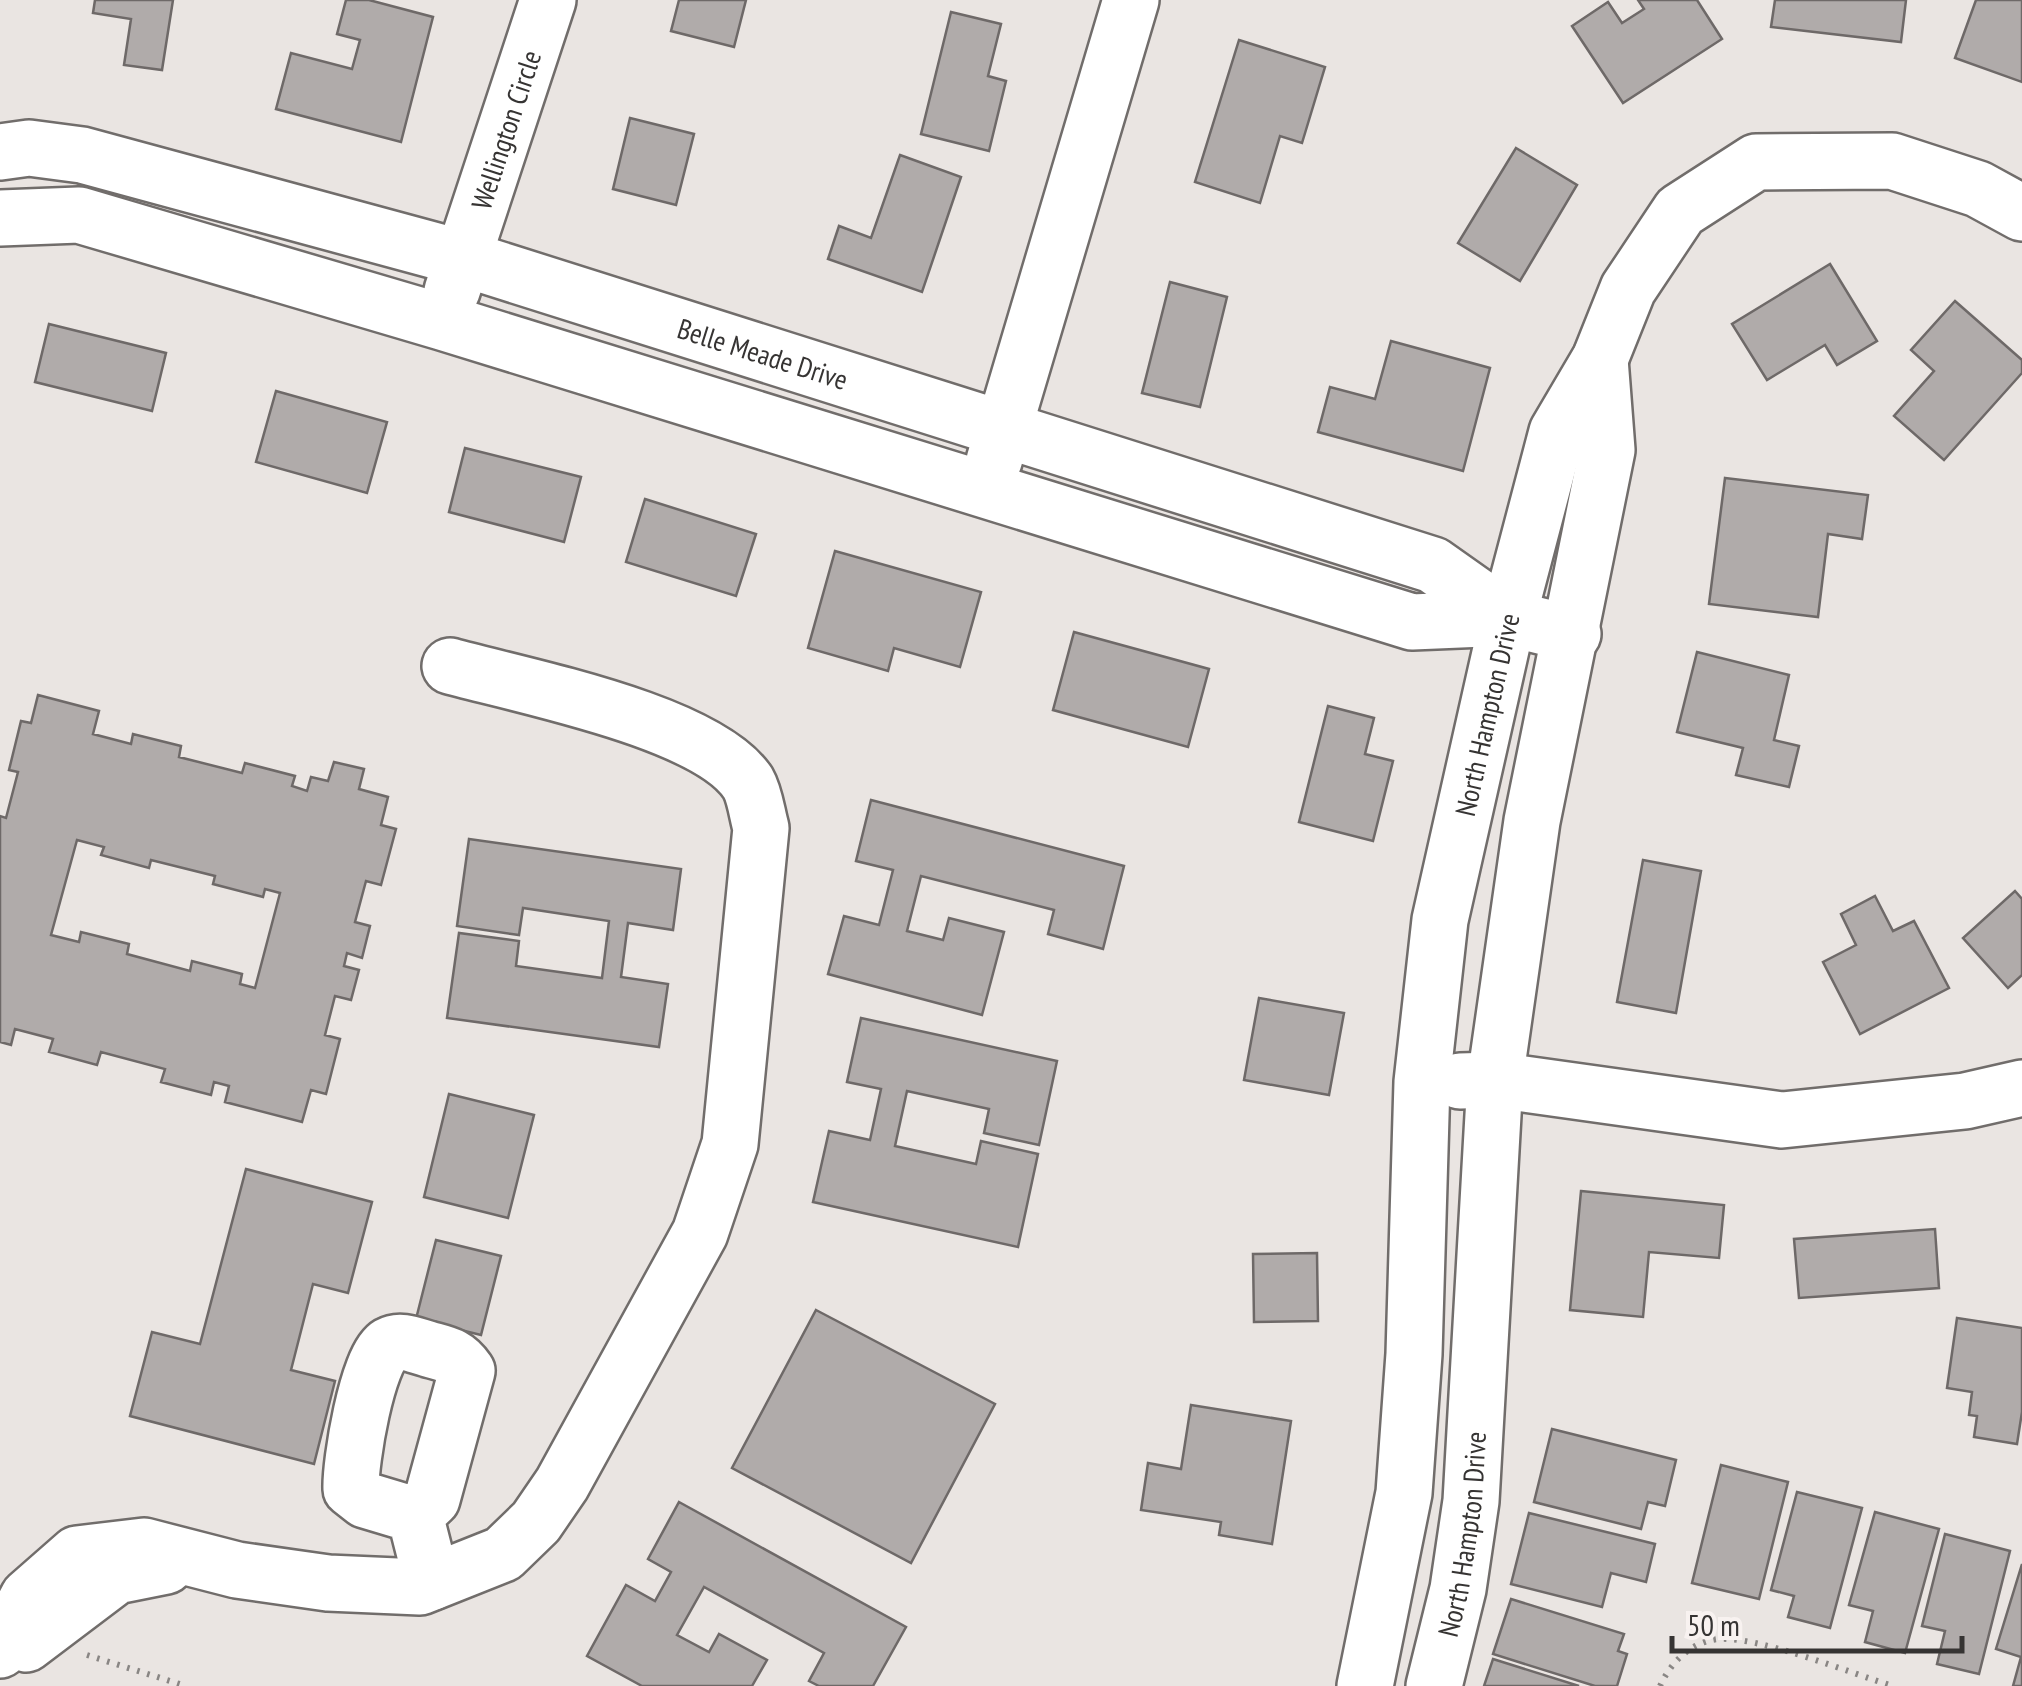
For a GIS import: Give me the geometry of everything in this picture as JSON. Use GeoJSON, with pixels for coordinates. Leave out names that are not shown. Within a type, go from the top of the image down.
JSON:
{"type":"FeatureCollection","features":[{"type":"Feature","properties":{"kind":"street","name":"Wellington Circle"},"geometry":{"type":"LineString","coordinates":[[442,322],[548,0]]}},
{"type":"Feature","properties":{"kind":"street"},"geometry":{"type":"LineString","coordinates":[[988,488],[1002,427],[1131,0]]}},
{"type":"Feature","properties":{"kind":"street","name":"Belle Meade Drive"},"geometry":{"type":"LineString","coordinates":[[0,152],[29,148],[82,155],[462,258],[1433,565],[1508,618]]}},
{"type":"Feature","properties":{"kind":"street","name":"North Hampton Drive"},"geometry":{"type":"LineString","coordinates":[[1365,1686],[1404,1493],[1414,1354],[1422,1082],[1440,920],[1508,618],[1557,432],[1600,359],[1628,289],[1680,211],[1756,162],[1892,161],[1978,189],[2022,213]]}},
{"type":"Feature","properties":{"kind":"street","name":"Belle Meade Drive"},"geometry":{"type":"LineString","coordinates":[[0,218],[79,216],[988,488],[1412,622],[1508,618],[1572,634]]}},
{"type":"Feature","properties":{"kind":"street","name":"North Hampton Drive"},"geometry":{"type":"LineString","coordinates":[[1434,1686],[1458,1590],[1471,1501],[1496,1080],[1532,822],[1607,450],[1600,359]]}},
{"type":"Feature","properties":{"kind":"street"},"geometry":{"type":"LineString","coordinates":[[0,1681],[12,1660],[116,1576],[194,1560],[328,1582],[420,1587],[503,1554],[536,1522],[562,1484],[700,1233],[730,1144],[761,828],[749,784],[714,750],[672,730],[450,666]]}},
{"type":"Feature","properties":{"kind":"street"},"geometry":{"type":"LineString","coordinates":[[1422,1082],[1496,1080],[1782,1120],[1965,1101],[2022,1088]]}},
{"type":"Feature","properties":{"kind":"street"},"geometry":{"type":"LineString","coordinates":[[415,1516],[432,1582]]}},
{"type":"Feature","properties":{"kind":"path"},"geometry":{"type":"LineString","coordinates":[[1660,1686],[1682,1653],[1715,1639],[1742,1640],[1893,1686]]}},
{"type":"Feature","properties":{"kind":"path"},"geometry":{"type":"LineString","coordinates":[[12,1660],[186,1686]]}},
{"type":"Feature","properties":{"kind":"building"},"geometry":{"type":"Polygon","coordinates":[[[95,0],[173,0],[162,70],[124,65],[131,19],[93,13],[95,0]]]}},
{"type":"Feature","properties":{"kind":"building"},"geometry":{"type":"Polygon","coordinates":[[[346,0],[369,0],[433,17],[401,142],[276,109],[291,53],[352,69],[360,40],[337,34],[346,0]]]}},
{"type":"Feature","properties":{"kind":"building"},"geometry":{"type":"Polygon","coordinates":[[[679,0],[746,0],[734,47],[671,31],[679,0]]]}},
{"type":"Feature","properties":{"kind":"building"},"geometry":{"type":"Polygon","coordinates":[[[1638,0],[1697,0],[1722,39],[1623,103],[1572,26],[1608,2],[1622,23],[1644,9],[1638,0]]]}},
{"type":"Feature","properties":{"kind":"building"},"geometry":{"type":"Polygon","coordinates":[[[1775,0],[1906,0],[1901,42],[1771,27],[1775,0]]]}},
{"type":"Feature","properties":{"kind":"building"},"geometry":{"type":"Polygon","coordinates":[[[1976,0],[2022,0],[2022,82],[1955,58],[1976,0]]]}},
{"type":"Feature","properties":{"kind":"building"},"geometry":{"type":"Polygon","coordinates":[[[951,12],[1001,24],[988,76],[1006,81],[989,151],[921,134],[951,12]]]}},
{"type":"Feature","properties":{"kind":"building"},"geometry":{"type":"Polygon","coordinates":[[[1239,40],[1325,67],[1302,143],[1280,136],[1260,203],[1195,182],[1239,40]]]}},
{"type":"Feature","properties":{"kind":"building"},"geometry":{"type":"Polygon","coordinates":[[[630,118],[694,134],[676,205],[613,189],[630,118]]]}},
{"type":"Feature","properties":{"kind":"building"},"geometry":{"type":"Polygon","coordinates":[[[1516,148],[1577,185],[1520,281],[1458,243],[1516,148]]]}},
{"type":"Feature","properties":{"kind":"building"},"geometry":{"type":"Polygon","coordinates":[[[900,155],[961,177],[922,292],[828,259],[839,226],[871,238],[900,155]]]}},
{"type":"Feature","properties":{"kind":"building"},"geometry":{"type":"Polygon","coordinates":[[[1830,264],[1877,341],[1837,365],[1825,345],[1767,380],[1732,324],[1830,264]]]}},
{"type":"Feature","properties":{"kind":"building"},"geometry":{"type":"Polygon","coordinates":[[[1170,282],[1227,297],[1200,407],[1142,393],[1170,282]]]}},
{"type":"Feature","properties":{"kind":"building"},"geometry":{"type":"Polygon","coordinates":[[[1955,301],[2022,360],[2022,373],[1944,460],[1894,416],[1934,371],[1911,350],[1955,301]]]}},
{"type":"Feature","properties":{"kind":"building"},"geometry":{"type":"Polygon","coordinates":[[[49,324],[166,353],[152,411],[35,382],[49,324]]]}},
{"type":"Feature","properties":{"kind":"building"},"geometry":{"type":"Polygon","coordinates":[[[1391,341],[1490,368],[1463,471],[1318,432],[1330,387],[1375,399],[1391,341]]]}},
{"type":"Feature","properties":{"kind":"building"},"geometry":{"type":"Polygon","coordinates":[[[276,391],[387,422],[367,493],[256,462],[276,391]]]}},
{"type":"Feature","properties":{"kind":"building"},"geometry":{"type":"Polygon","coordinates":[[[465,448],[581,477],[564,542],[449,512],[465,448]]]}},
{"type":"Feature","properties":{"kind":"building"},"geometry":{"type":"Polygon","coordinates":[[[1725,478],[1868,495],[1862,539],[1828,534],[1818,617],[1709,604],[1725,478]]]}},
{"type":"Feature","properties":{"kind":"building"},"geometry":{"type":"Polygon","coordinates":[[[645,499],[756,534],[736,596],[626,562],[645,499]]]}},
{"type":"Feature","properties":{"kind":"building"},"geometry":{"type":"Polygon","coordinates":[[[835,551],[981,592],[960,667],[894,648],[888,671],[808,648],[835,551]]]}},
{"type":"Feature","properties":{"kind":"building"},"geometry":{"type":"Polygon","coordinates":[[[1074,632],[1209,669],[1188,747],[1053,710],[1074,632]]]}},
{"type":"Feature","properties":{"kind":"building"},"geometry":{"type":"Polygon","coordinates":[[[1697,652],[1789,675],[1774,740],[1799,746],[1789,787],[1736,775],[1743,748],[1677,732],[1697,652]]]}},
{"type":"Feature","properties":{"kind":"building"},"geometry":{"type":"Polygon","coordinates":[[[38,695],[99,711],[93,734],[131,744],[133,734],[181,746],[179,757],[242,773],[245,763],[295,776],[292,786],[307,791],[311,777],[328,781],[334,762],[364,769],[359,789],[388,797],[381,825],[396,829],[381,885],[366,881],[355,922],[370,926],[362,958],[347,953],[344,966],[359,970],[351,1000],[335,996],[325,1035],[340,1039],[326,1094],[311,1090],[302,1122],[225,1102],[229,1086],[214,1082],[211,1095],[161,1082],[165,1069],[101,1052],[97,1065],[49,1052],[53,1039],[15,1029],[11,1045],[0,1042],[0,816],[6,818],[18,772],[9,770],[21,721],[31,723],[38,695]],[[77,840],[51,935],[79,942],[81,932],[129,944],[127,954],[190,971],[192,961],[242,974],[240,984],[255,988],[280,893],[265,889],[263,897],[213,884],[215,876],[151,860],[149,868],[101,855],[104,847],[77,840]]]}},
{"type":"Feature","properties":{"kind":"building"},"geometry":{"type":"Polygon","coordinates":[[[1328,706],[1374,718],[1365,754],[1393,761],[1373,841],[1299,822],[1328,706]]]}},
{"type":"Feature","properties":{"kind":"building"},"geometry":{"type":"Polygon","coordinates":[[[871,800],[1124,866],[1103,949],[1048,934],[1054,910],[921,876],[907,931],[943,940],[949,918],[1004,932],[982,1015],[828,974],[844,916],[879,925],[893,870],[856,861],[871,800]]]}},
{"type":"Feature","properties":{"kind":"building"},"geometry":{"type":"Polygon","coordinates":[[[469,839],[681,869],[673,930],[628,923],[621,977],[668,984],[659,1047],[447,1018],[459,933],[519,941],[516,966],[602,978],[609,921],[523,908],[519,935],[457,926],[469,839]]]}},
{"type":"Feature","properties":{"kind":"building"},"geometry":{"type":"Polygon","coordinates":[[[1643,860],[1701,871],[1676,1013],[1617,1002],[1643,860]]]}},
{"type":"Feature","properties":{"kind":"building"},"geometry":{"type":"Polygon","coordinates":[[[2015,891],[2022,899],[2022,975],[2008,988],[1963,938],[2015,891]]]}},
{"type":"Feature","properties":{"kind":"building"},"geometry":{"type":"Polygon","coordinates":[[[1875,896],[1893,931],[1914,921],[1949,988],[1860,1034],[1823,962],[1856,945],[1841,914],[1875,896]]]}},
{"type":"Feature","properties":{"kind":"building"},"geometry":{"type":"Polygon","coordinates":[[[1259,998],[1344,1013],[1329,1095],[1244,1080],[1259,998]]]}},
{"type":"Feature","properties":{"kind":"building"},"geometry":{"type":"Polygon","coordinates":[[[861,1018],[1057,1061],[1039,1145],[984,1133],[989,1109],[907,1091],[895,1146],[976,1164],[981,1141],[1038,1154],[1018,1247],[813,1202],[829,1131],[870,1140],[881,1089],[847,1082],[861,1018]]]}},
{"type":"Feature","properties":{"kind":"building"},"geometry":{"type":"Polygon","coordinates":[[[449,1094],[534,1115],[508,1218],[424,1197],[449,1094]]]}},
{"type":"Feature","properties":{"kind":"building"},"geometry":{"type":"Polygon","coordinates":[[[246,1169],[372,1202],[348,1293],[313,1284],[291,1370],[335,1381],[314,1464],[130,1416],[152,1332],[200,1344],[246,1169]]]}},
{"type":"Feature","properties":{"kind":"building"},"geometry":{"type":"Polygon","coordinates":[[[1581,1191],[1724,1205],[1719,1258],[1649,1252],[1643,1317],[1570,1310],[1581,1191]]]}},
{"type":"Feature","properties":{"kind":"building"},"geometry":{"type":"Polygon","coordinates":[[[1935,1229],[1939,1288],[1799,1298],[1794,1239],[1935,1229]]]}},
{"type":"Feature","properties":{"kind":"building"},"geometry":{"type":"Polygon","coordinates":[[[436,1240],[501,1256],[481,1335],[416,1319],[436,1240]]]}},
{"type":"Feature","properties":{"kind":"building"},"geometry":{"type":"Polygon","coordinates":[[[1317,1253],[1318,1321],[1254,1322],[1253,1254],[1317,1253]]]}},
{"type":"Feature","properties":{"kind":"building"},"geometry":{"type":"Polygon","coordinates":[[[816,1310],[995,1404],[911,1563],[732,1468],[816,1310]]]}},
{"type":"Feature","properties":{"kind":"building"},"geometry":{"type":"Polygon","coordinates":[[[1957,1318],[2022,1328],[2022,1412],[2017,1444],[1974,1437],[1977,1416],[1969,1415],[1972,1392],[1947,1388],[1957,1318]]]}},
{"type":"Feature","properties":{"kind":"building"},"geometry":{"type":"Polygon","coordinates":[[[1191,1405],[1291,1421],[1272,1544],[1219,1535],[1221,1522],[1141,1510],[1148,1463],[1181,1469],[1191,1405]]]}},
{"type":"Feature","properties":{"kind":"building"},"geometry":{"type":"Polygon","coordinates":[[[1552,1429],[1676,1460],[1665,1506],[1648,1502],[1641,1529],[1534,1502],[1552,1429]]]}},
{"type":"Feature","properties":{"kind":"building"},"geometry":{"type":"Polygon","coordinates":[[[1721,1465],[1788,1482],[1759,1599],[1692,1583],[1721,1465]]]}},
{"type":"Feature","properties":{"kind":"building"},"geometry":{"type":"Polygon","coordinates":[[[1797,1492],[1862,1508],[1830,1628],[1788,1617],[1794,1596],[1771,1590],[1797,1492]]]}},
{"type":"Feature","properties":{"kind":"building"},"geometry":{"type":"Polygon","coordinates":[[[679,1502],[906,1627],[873,1686],[819,1686],[809,1681],[824,1653],[704,1587],[677,1635],[709,1652],[719,1634],[767,1660],[752,1686],[642,1686],[587,1656],[626,1585],[655,1601],[671,1572],[648,1559],[679,1502]]]}},
{"type":"Feature","properties":{"kind":"building"},"geometry":{"type":"Polygon","coordinates":[[[1875,1512],[1939,1529],[1905,1653],[1865,1642],[1873,1611],[1849,1605],[1875,1512]]]}},
{"type":"Feature","properties":{"kind":"building"},"geometry":{"type":"Polygon","coordinates":[[[1529,1513],[1655,1544],[1646,1582],[1611,1573],[1602,1607],[1511,1584],[1529,1513]]]}},
{"type":"Feature","properties":{"kind":"building"},"geometry":{"type":"Polygon","coordinates":[[[1945,1534],[2010,1551],[1979,1674],[1937,1664],[1945,1631],[1922,1626],[1945,1534]]]}},
{"type":"Feature","properties":{"kind":"building"},"geometry":{"type":"Polygon","coordinates":[[[2022,1564],[2022,1686],[2013,1686],[2021,1657],[1996,1649],[2022,1564]]]}},
{"type":"Feature","properties":{"kind":"building"},"geometry":{"type":"Polygon","coordinates":[[[1511,1599],[1624,1634],[1618,1651],[1627,1654],[1617,1686],[1595,1686],[1493,1654],[1511,1599]]]}},
{"type":"Feature","properties":{"kind":"building"},"geometry":{"type":"Polygon","coordinates":[[[1493,1659],[1579,1686],[1484,1686],[1493,1659]]]}}]}
